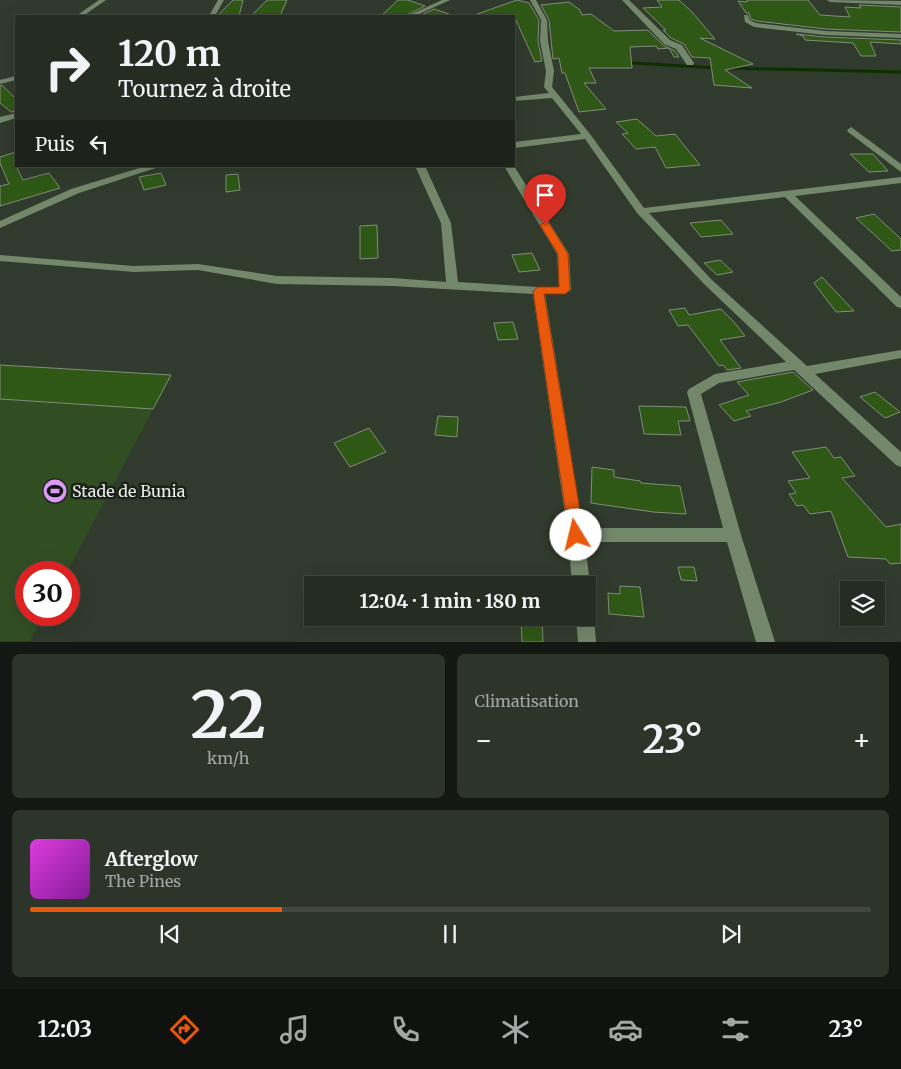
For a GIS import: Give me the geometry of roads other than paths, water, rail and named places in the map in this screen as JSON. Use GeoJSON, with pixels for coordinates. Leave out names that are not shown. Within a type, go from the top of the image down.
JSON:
{"type":"FeatureCollection","features":[{"type":"Feature","properties":{"kind":"street"},"geometry":{"type":"LineString","coordinates":[[80,15],[103,0]]}},
{"type":"Feature","properties":{"kind":"street"},"geometry":{"type":"LineString","coordinates":[[213,15],[221,0]]}},
{"type":"Feature","properties":{"kind":"street"},"geometry":{"type":"LineString","coordinates":[[412,15],[447,0]]}},
{"type":"Feature","properties":{"kind":"street"},"geometry":{"type":"LineString","coordinates":[[533,0],[544,20],[544,41],[550,71],[548,87],[588,136],[641,211],[708,282],[901,461]]}},
{"type":"Feature","properties":{"kind":"street"},"geometry":{"type":"LineString","coordinates":[[625,0],[667,42],[678,47],[690,62]]}},
{"type":"Feature","properties":{"kind":"street"},"geometry":{"type":"LineString","coordinates":[[830,0],[901,3]]}},
{"type":"Feature","properties":{"kind":"street"},"geometry":{"type":"LineString","coordinates":[[746,16],[747,21],[754,25],[825,32],[901,36]]}},
{"type":"Feature","properties":{"kind":"street"},"geometry":{"type":"LineString","coordinates":[[0,82],[15,78]]}},
{"type":"Feature","properties":{"kind":"street"},"geometry":{"type":"LineString","coordinates":[[515,99],[554,95]]}},
{"type":"Feature","properties":{"kind":"street"},"geometry":{"type":"LineString","coordinates":[[0,120],[15,115]]}},
{"type":"Feature","properties":{"kind":"street"},"geometry":{"type":"LineString","coordinates":[[851,130],[901,169]]}},
{"type":"Feature","properties":{"kind":"street"},"geometry":{"type":"LineString","coordinates":[[515,145],[588,136]]}},
{"type":"Feature","properties":{"kind":"street"},"geometry":{"type":"LineString","coordinates":[[0,225],[75,192],[154,167]]}},
{"type":"Feature","properties":{"kind":"street"},"geometry":{"type":"LineString","coordinates":[[420,167],[446,223],[452,285]]}},
{"type":"Feature","properties":{"kind":"street"},"geometry":{"type":"LineString","coordinates":[[0,258],[134,270],[198,267],[277,280],[452,285],[538,291],[565,290],[563,254],[510,167]]}},
{"type":"Feature","properties":{"kind":"street"},"geometry":{"type":"LineString","coordinates":[[641,211],[901,180]]}},
{"type":"Feature","properties":{"kind":"street"},"geometry":{"type":"LineString","coordinates":[[788,194],[901,304]]}},
{"type":"Feature","properties":{"kind":"street"},"geometry":{"type":"LineString","coordinates":[[538,291],[581,576]]}},
{"type":"Feature","properties":{"kind":"street"},"geometry":{"type":"LineString","coordinates":[[766,642],[733,535],[694,392],[715,379],[901,354]]}},
{"type":"Feature","properties":{"kind":"street"},"geometry":{"type":"LineString","coordinates":[[576,535],[733,535]]}},
{"type":"Feature","properties":{"kind":"street"},"geometry":{"type":"LineString","coordinates":[[586,626],[588,642]]}},
{"type":"Feature","properties":{"kind":"waterway"},"geometry":{"type":"LineString","coordinates":[[633,63],[717,68]]}},
{"type":"Feature","properties":{"kind":"waterway"},"geometry":{"type":"LineString","coordinates":[[725,68],[901,72]]}},
{"type":"Feature","properties":{"kind":"place","name":"Stade de Bunia"},"geometry":{"type":"Point","coordinates":[55,491]}}]}
